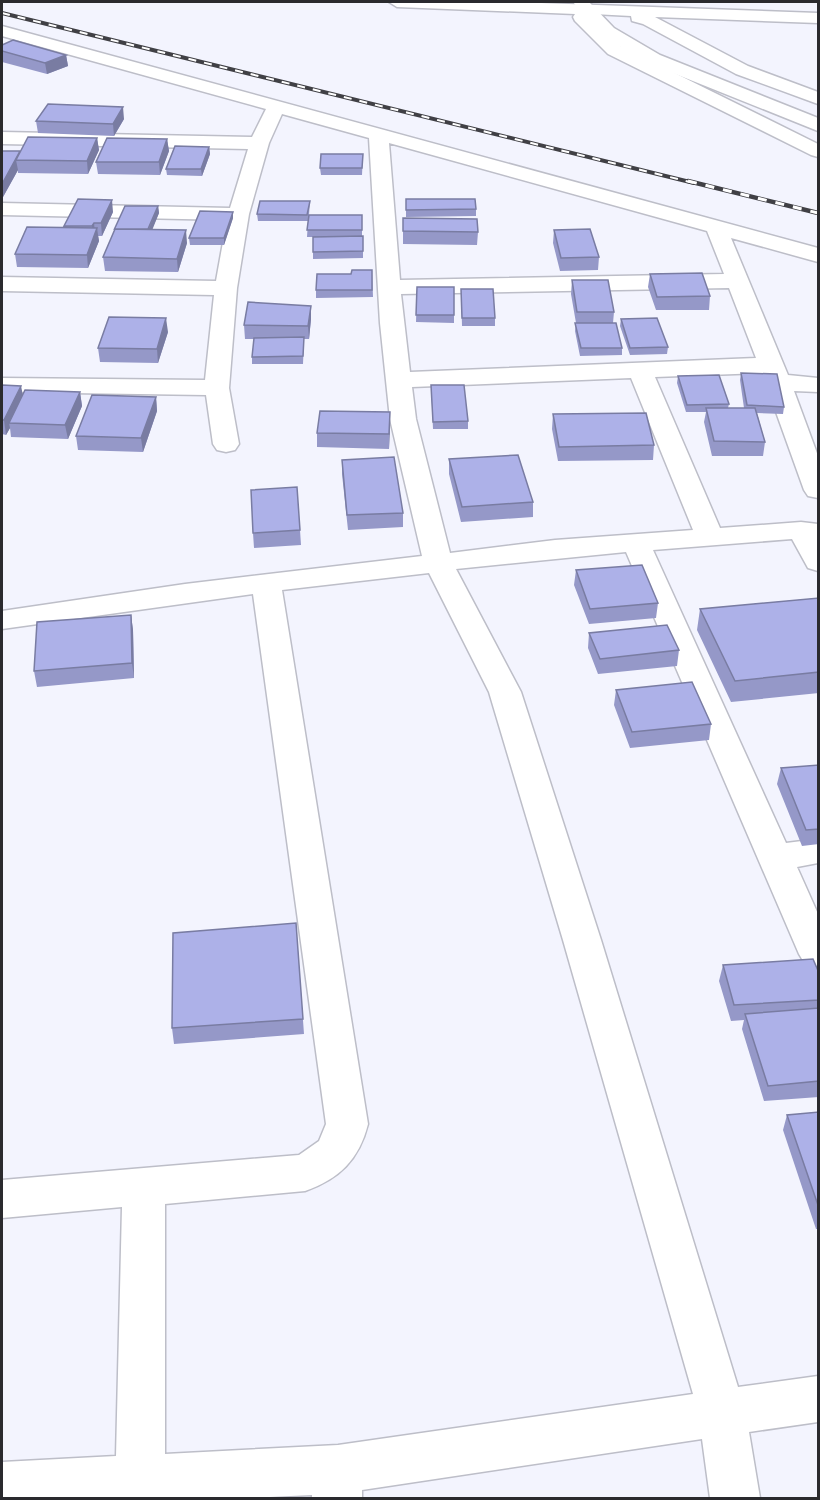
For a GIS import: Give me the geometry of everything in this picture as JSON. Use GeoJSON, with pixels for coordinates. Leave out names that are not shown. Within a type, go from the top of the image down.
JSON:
{"type":"FeatureCollection","features":[{"type":"Feature","properties":{"kind":"street"},"geometry":{"type":"LineString","coordinates":[[397,2],[664,7],[819,18]]}},
{"type":"Feature","properties":{"kind":"street"},"geometry":{"type":"LineString","coordinates":[[813,2],[819,7]]}},
{"type":"Feature","properties":{"kind":"street"},"geometry":{"type":"LineString","coordinates":[[585,5],[608,32],[654,59],[819,125]]}},
{"type":"Feature","properties":{"kind":"street"},"geometry":{"type":"LineString","coordinates":[[585,5],[581,17],[614,50],[819,151]]}},
{"type":"Feature","properties":{"kind":"street"},"geometry":{"type":"LineString","coordinates":[[612,6],[649,20],[742,70],[819,98]]}},
{"type":"Feature","properties":{"kind":"street"},"geometry":{"type":"LineString","coordinates":[[612,6],[636,31],[688,58],[819,108]]}},
{"type":"Feature","properties":{"kind":"street"},"geometry":{"type":"LineString","coordinates":[[6,35],[819,255]]}},
{"type":"Feature","properties":{"kind":"street"},"geometry":{"type":"LineString","coordinates":[[226,444],[218,388],[226,288],[239,214],[259,143],[276,107]]}},
{"type":"Feature","properties":{"kind":"street"},"geometry":{"type":"LineString","coordinates":[[379,136],[389,287],[403,419],[438,563],[505,692],[586,952],[722,1413],[735,1498]]}},
{"type":"Feature","properties":{"kind":"street"},"geometry":{"type":"LineString","coordinates":[[2,138],[259,143]]}},
{"type":"Feature","properties":{"kind":"street"},"geometry":{"type":"LineString","coordinates":[[2,209],[239,214]]}},
{"type":"Feature","properties":{"kind":"street"},"geometry":{"type":"LineString","coordinates":[[716,228],[775,373],[819,490]]}},
{"type":"Feature","properties":{"kind":"street"},"geometry":{"type":"LineString","coordinates":[[389,287],[737,281]]}},
{"type":"Feature","properties":{"kind":"street"},"geometry":{"type":"LineString","coordinates":[[2,284],[226,288]]}},
{"type":"Feature","properties":{"kind":"street"},"geometry":{"type":"LineString","coordinates":[[398,380],[639,370],[775,373],[819,385]]}},
{"type":"Feature","properties":{"kind":"street"},"geometry":{"type":"LineString","coordinates":[[639,370],[710,537]]}},
{"type":"Feature","properties":{"kind":"street"},"geometry":{"type":"LineString","coordinates":[[2,385],[218,388]]}},
{"type":"Feature","properties":{"kind":"street"},"geometry":{"type":"LineString","coordinates":[[2,620],[266,583],[555,549],[710,537],[810,531],[819,562]]}},
{"type":"Feature","properties":{"kind":"street"},"geometry":{"type":"LineString","coordinates":[[636,543],[819,954]]}},
{"type":"Feature","properties":{"kind":"street"},"geometry":{"type":"LineString","coordinates":[[2,1199],[305,1173],[331,1159],[344,1141],[347,1124],[266,583]]}},
{"type":"Feature","properties":{"kind":"street"},"geometry":{"type":"LineString","coordinates":[[775,857],[819,851]]}},
{"type":"Feature","properties":{"kind":"street"},"geometry":{"type":"LineString","coordinates":[[140,1480],[144,1187]]}},
{"type":"Feature","properties":{"kind":"street"},"geometry":{"type":"LineString","coordinates":[[2,1487],[140,1480],[338,1484],[722,1413],[819,1400]]}},
{"type":"Feature","properties":{"kind":"building"},"geometry":{"type":"Polygon","coordinates":[[[13,40],[66,55],[45,63],[2,51],[2,45],[13,40]]]}},
{"type":"Feature","properties":{"kind":"building"},"geometry":{"type":"Polygon","coordinates":[[[48,104],[123,107],[113,124],[36,121],[48,104]]]}},
{"type":"Feature","properties":{"kind":"building"},"geometry":{"type":"Polygon","coordinates":[[[28,137],[97,138],[87,161],[16,160],[28,137]]]}},
{"type":"Feature","properties":{"kind":"building"},"geometry":{"type":"Polygon","coordinates":[[[107,138],[167,139],[159,162],[96,162],[107,138]]]}},
{"type":"Feature","properties":{"kind":"building"},"geometry":{"type":"Polygon","coordinates":[[[175,146],[209,147],[201,169],[166,169],[175,146]]]}},
{"type":"Feature","properties":{"kind":"building"},"geometry":{"type":"Polygon","coordinates":[[[2,151],[20,151],[2,184],[2,151]]]}},
{"type":"Feature","properties":{"kind":"building"},"geometry":{"type":"Polygon","coordinates":[[[321,154],[363,154],[362,168],[320,168],[321,154]]]}},
{"type":"Feature","properties":{"kind":"building"},"geometry":{"type":"Polygon","coordinates":[[[78,199],[112,200],[101,223],[94,223],[92,226],[64,226],[78,199]]]}},
{"type":"Feature","properties":{"kind":"building"},"geometry":{"type":"Polygon","coordinates":[[[406,199],[475,199],[476,209],[406,210],[406,199]]]}},
{"type":"Feature","properties":{"kind":"building"},"geometry":{"type":"Polygon","coordinates":[[[260,201],[310,201],[307,215],[257,214],[260,201]]]}},
{"type":"Feature","properties":{"kind":"building"},"geometry":{"type":"Polygon","coordinates":[[[125,206],[158,206],[148,229],[114,230],[125,206]]]}},
{"type":"Feature","properties":{"kind":"building"},"geometry":{"type":"Polygon","coordinates":[[[200,211],[233,212],[224,238],[189,238],[200,211]]]}},
{"type":"Feature","properties":{"kind":"building"},"geometry":{"type":"Polygon","coordinates":[[[309,215],[362,215],[362,230],[307,230],[309,215]]]}},
{"type":"Feature","properties":{"kind":"building"},"geometry":{"type":"Polygon","coordinates":[[[403,218],[477,219],[478,232],[403,231],[403,218]]]}},
{"type":"Feature","properties":{"kind":"building"},"geometry":{"type":"Polygon","coordinates":[[[27,227],[97,228],[87,255],[15,254],[27,227]]]}},
{"type":"Feature","properties":{"kind":"building"},"geometry":{"type":"Polygon","coordinates":[[[115,229],[186,230],[177,259],[103,257],[115,229]]]}},
{"type":"Feature","properties":{"kind":"building"},"geometry":{"type":"Polygon","coordinates":[[[590,229],[599,257],[561,258],[554,230],[590,229]]]}},
{"type":"Feature","properties":{"kind":"building"},"geometry":{"type":"Polygon","coordinates":[[[363,236],[363,251],[313,252],[313,237],[363,236]]]}},
{"type":"Feature","properties":{"kind":"building"},"geometry":{"type":"Polygon","coordinates":[[[352,270],[372,270],[372,290],[316,290],[317,274],[351,274],[352,270]]]}},
{"type":"Feature","properties":{"kind":"building"},"geometry":{"type":"Polygon","coordinates":[[[702,273],[710,296],[657,297],[650,274],[702,273]]]}},
{"type":"Feature","properties":{"kind":"building"},"geometry":{"type":"Polygon","coordinates":[[[572,280],[608,280],[614,312],[577,312],[572,280]]]}},
{"type":"Feature","properties":{"kind":"building"},"geometry":{"type":"Polygon","coordinates":[[[417,287],[454,287],[454,315],[416,315],[417,287]]]}},
{"type":"Feature","properties":{"kind":"building"},"geometry":{"type":"Polygon","coordinates":[[[461,289],[493,289],[495,318],[462,318],[461,289]]]}},
{"type":"Feature","properties":{"kind":"building"},"geometry":{"type":"Polygon","coordinates":[[[248,302],[311,306],[308,326],[244,325],[248,302]]]}},
{"type":"Feature","properties":{"kind":"building"},"geometry":{"type":"Polygon","coordinates":[[[109,317],[166,318],[157,349],[98,348],[109,317]]]}},
{"type":"Feature","properties":{"kind":"building"},"geometry":{"type":"Polygon","coordinates":[[[657,318],[668,347],[630,348],[621,319],[657,318]]]}},
{"type":"Feature","properties":{"kind":"building"},"geometry":{"type":"Polygon","coordinates":[[[575,323],[616,323],[622,348],[581,348],[575,323]]]}},
{"type":"Feature","properties":{"kind":"building"},"geometry":{"type":"Polygon","coordinates":[[[304,337],[303,356],[252,357],[254,338],[304,337]]]}},
{"type":"Feature","properties":{"kind":"building"},"geometry":{"type":"Polygon","coordinates":[[[741,373],[777,374],[784,407],[747,405],[741,373]]]}},
{"type":"Feature","properties":{"kind":"building"},"geometry":{"type":"Polygon","coordinates":[[[719,375],[729,404],[687,405],[678,376],[719,375]]]}},
{"type":"Feature","properties":{"kind":"building"},"geometry":{"type":"Polygon","coordinates":[[[2,385],[21,386],[4,420],[2,420],[2,385]]]}},
{"type":"Feature","properties":{"kind":"building"},"geometry":{"type":"Polygon","coordinates":[[[431,385],[464,385],[468,421],[433,422],[431,385]]]}},
{"type":"Feature","properties":{"kind":"building"},"geometry":{"type":"Polygon","coordinates":[[[25,390],[80,392],[65,425],[9,423],[25,390]]]}},
{"type":"Feature","properties":{"kind":"building"},"geometry":{"type":"Polygon","coordinates":[[[92,395],[156,397],[141,438],[76,436],[92,395]]]}},
{"type":"Feature","properties":{"kind":"building"},"geometry":{"type":"Polygon","coordinates":[[[706,408],[755,408],[765,442],[714,441],[706,408]]]}},
{"type":"Feature","properties":{"kind":"building"},"geometry":{"type":"Polygon","coordinates":[[[320,411],[390,412],[389,434],[317,433],[320,411]]]}},
{"type":"Feature","properties":{"kind":"building"},"geometry":{"type":"Polygon","coordinates":[[[646,413],[654,445],[559,447],[553,414],[646,413]]]}},
{"type":"Feature","properties":{"kind":"building"},"geometry":{"type":"Polygon","coordinates":[[[518,455],[533,502],[462,507],[449,459],[518,455]]]}},
{"type":"Feature","properties":{"kind":"building"},"geometry":{"type":"Polygon","coordinates":[[[394,457],[403,513],[347,515],[342,460],[394,457]]]}},
{"type":"Feature","properties":{"kind":"building"},"geometry":{"type":"Polygon","coordinates":[[[297,487],[300,530],[253,533],[251,490],[297,487]]]}},
{"type":"Feature","properties":{"kind":"building"},"geometry":{"type":"Polygon","coordinates":[[[642,565],[658,603],[590,609],[576,570],[642,565]]]}},
{"type":"Feature","properties":{"kind":"building"},"geometry":{"type":"Polygon","coordinates":[[[819,598],[819,672],[735,681],[700,609],[819,598]]]}},
{"type":"Feature","properties":{"kind":"building"},"geometry":{"type":"Polygon","coordinates":[[[131,615],[132,663],[34,671],[37,622],[131,615]]]}},
{"type":"Feature","properties":{"kind":"building"},"geometry":{"type":"Polygon","coordinates":[[[667,625],[679,650],[600,659],[589,633],[667,625]]]}},
{"type":"Feature","properties":{"kind":"building"},"geometry":{"type":"Polygon","coordinates":[[[692,682],[711,724],[632,732],[616,690],[692,682]]]}},
{"type":"Feature","properties":{"kind":"building"},"geometry":{"type":"Polygon","coordinates":[[[819,765],[819,829],[806,830],[781,768],[819,765]]]}},
{"type":"Feature","properties":{"kind":"building"},"geometry":{"type":"Polygon","coordinates":[[[296,923],[303,1019],[172,1028],[173,933],[296,923]]]}},
{"type":"Feature","properties":{"kind":"building"},"geometry":{"type":"Polygon","coordinates":[[[813,959],[819,973],[819,1000],[734,1005],[723,965],[813,959]]]}},
{"type":"Feature","properties":{"kind":"building"},"geometry":{"type":"Polygon","coordinates":[[[819,1008],[819,1081],[768,1086],[745,1014],[819,1008]]]}},
{"type":"Feature","properties":{"kind":"building"},"geometry":{"type":"Polygon","coordinates":[[[819,1112],[819,1208],[787,1115],[819,1112]]]}},
{"type":"Feature","properties":{"kind":"railway"},"geometry":{"type":"LineString","coordinates":[[2,13],[694,183]]}},
{"type":"Feature","properties":{"kind":"railway"},"geometry":{"type":"LineString","coordinates":[[688,181],[818,213]]}}]}
